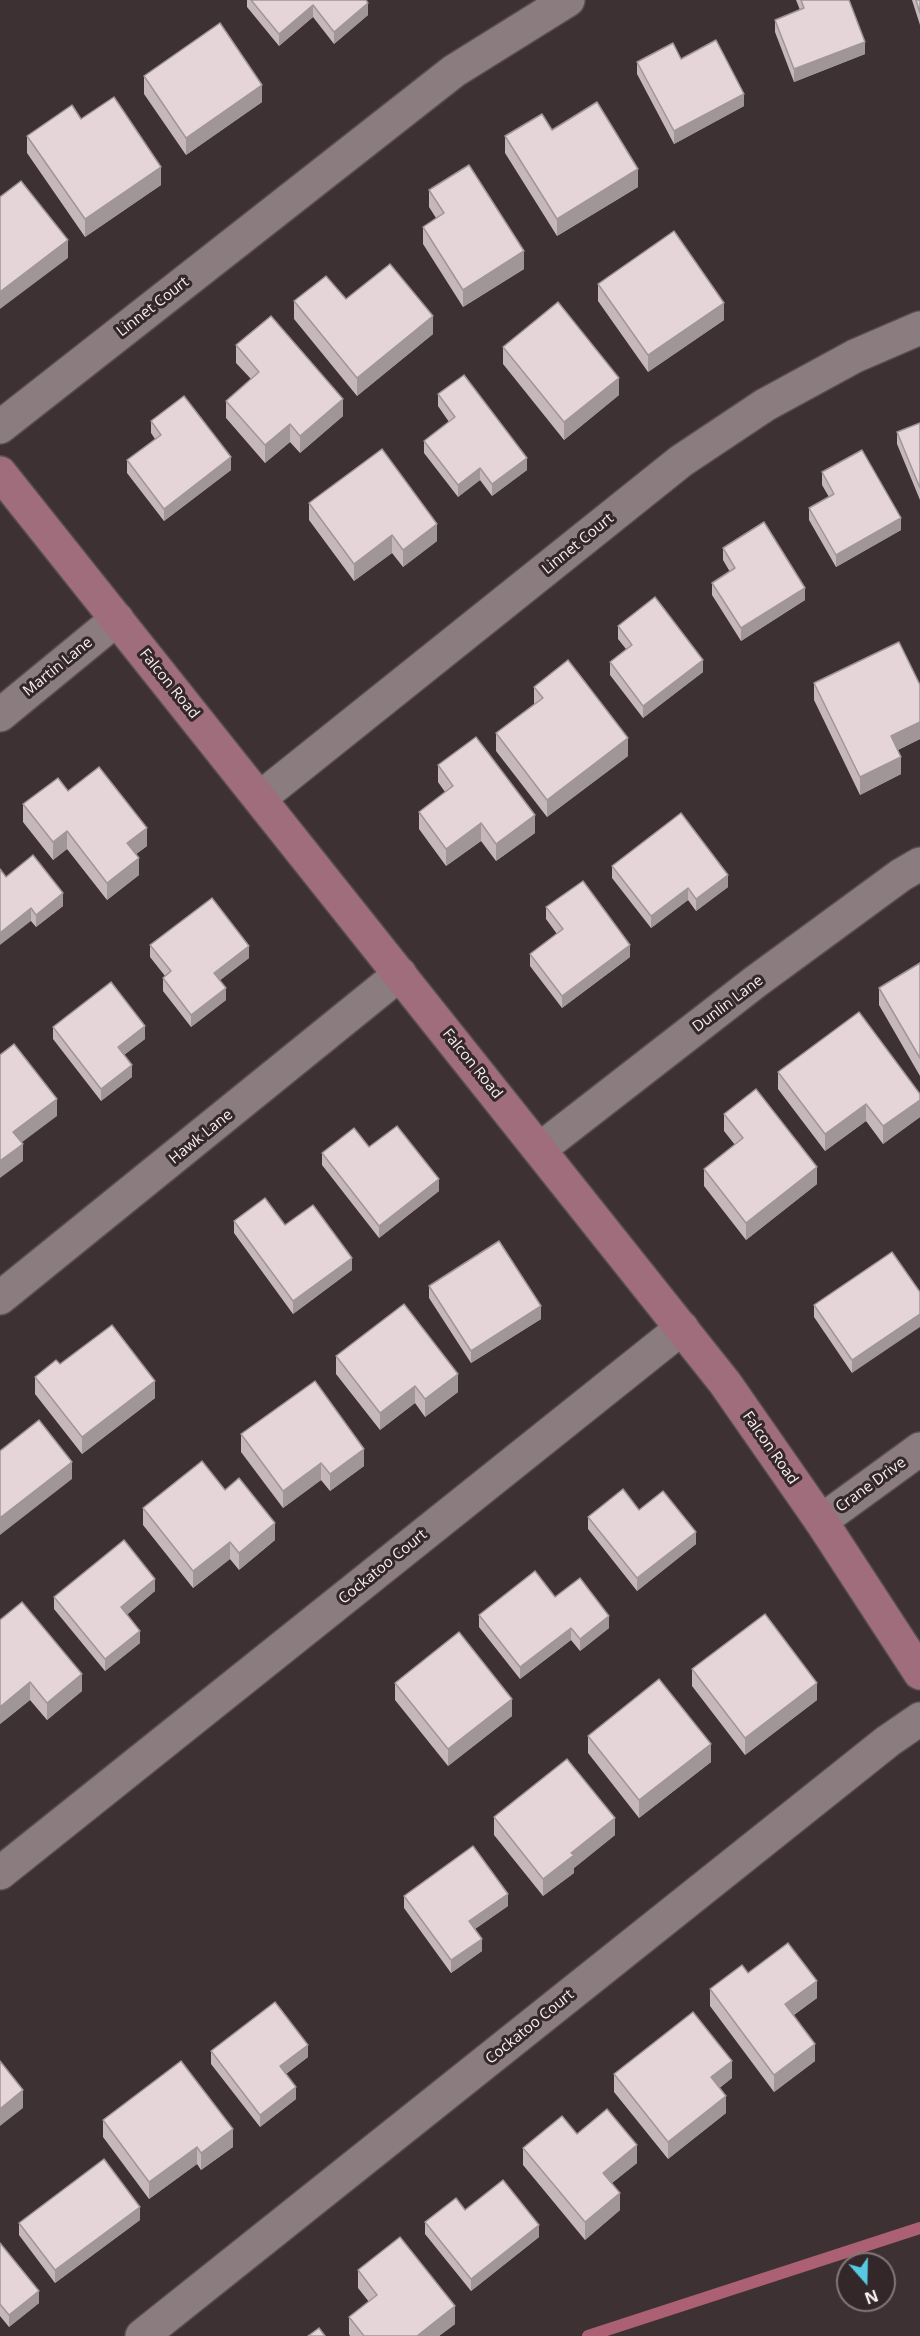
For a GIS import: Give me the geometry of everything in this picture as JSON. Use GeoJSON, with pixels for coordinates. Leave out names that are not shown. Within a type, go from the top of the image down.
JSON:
{"type":"FeatureCollection","features":[{"type":"Feature","properties":{"kind":"street","name":"Linnet Court"},"geometry":{"type":"LineString","coordinates":[[0,427],[454,71],[568,0]]}},
{"type":"Feature","properties":{"kind":"street","name":"Linnet Court"},"geometry":{"type":"LineString","coordinates":[[260,798],[681,461],[765,405],[855,356],[920,328]]}},
{"type":"Feature","properties":{"kind":"street","name":"Falcon Road"},"geometry":{"type":"LineString","coordinates":[[0,473],[725,1383],[822,1521],[920,1673]]}},
{"type":"Feature","properties":{"kind":"street","name":"Martin Lane"},"geometry":{"type":"LineString","coordinates":[[0,714],[117,619]]}},
{"type":"Feature","properties":{"kind":"street","name":"Dunlin Lane"},"geometry":{"type":"LineString","coordinates":[[540,1149],[755,982],[901,875],[920,864]]}},
{"type":"Feature","properties":{"kind":"street","name":"Hawk Lane"},"geometry":{"type":"LineString","coordinates":[[0,1298],[400,974]]}},
{"type":"Feature","properties":{"kind":"street","name":"Cockatoo Court"},"geometry":{"type":"LineString","coordinates":[[0,1873],[682,1328]]}},
{"type":"Feature","properties":{"kind":"street","name":"Crane Drive"},"geometry":{"type":"LineString","coordinates":[[822,1521],[920,1449]]}},
{"type":"Feature","properties":{"kind":"street","name":"Cockatoo Court"},"geometry":{"type":"LineString","coordinates":[[142,2336],[879,1749],[920,1719]]}},
{"type":"Feature","properties":{"kind":"building"},"geometry":{"type":"Polygon","coordinates":[[[251,0],[366,0],[368,3],[334,32],[313,5],[279,34],[251,0]]]}},
{"type":"Feature","properties":{"kind":"building"},"geometry":{"type":"Polygon","coordinates":[[[801,0],[849,0],[865,42],[794,69],[775,20],[804,8],[801,0]]]}},
{"type":"Feature","properties":{"kind":"building"},"geometry":{"type":"Polygon","coordinates":[[[916,0],[920,0],[920,13],[916,0]]]}},
{"type":"Feature","properties":{"kind":"building"},"geometry":{"type":"Polygon","coordinates":[[[220,23],[262,85],[186,138],[144,76],[220,23]]]}},
{"type":"Feature","properties":{"kind":"building"},"geometry":{"type":"Polygon","coordinates":[[[716,40],[744,94],[674,131],[637,62],[673,43],[681,59],[716,40]]]}},
{"type":"Feature","properties":{"kind":"building"},"geometry":{"type":"Polygon","coordinates":[[[114,97],[161,167],[85,219],[27,136],[72,105],[81,119],[114,97]]]}},
{"type":"Feature","properties":{"kind":"building"},"geometry":{"type":"Polygon","coordinates":[[[597,102],[638,169],[557,219],[505,136],[542,114],[552,130],[597,102]]]}},
{"type":"Feature","properties":{"kind":"building"},"geometry":{"type":"Polygon","coordinates":[[[469,165],[524,251],[463,290],[423,227],[444,213],[429,190],[469,165]]]}},
{"type":"Feature","properties":{"kind":"building"},"geometry":{"type":"Polygon","coordinates":[[[21,181],[68,240],[0,292],[0,197],[21,181]]]}},
{"type":"Feature","properties":{"kind":"building"},"geometry":{"type":"Polygon","coordinates":[[[674,231],[724,303],[648,355],[598,284],[674,231]]]}},
{"type":"Feature","properties":{"kind":"building"},"geometry":{"type":"Polygon","coordinates":[[[390,264],[433,316],[357,378],[294,301],[326,276],[346,299],[390,264]]]}},
{"type":"Feature","properties":{"kind":"building"},"geometry":{"type":"Polygon","coordinates":[[[558,302],[619,378],[564,422],[503,347],[558,302]]]}},
{"type":"Feature","properties":{"kind":"building"},"geometry":{"type":"Polygon","coordinates":[[[271,316],[343,399],[300,436],[290,424],[265,445],[226,401],[259,372],[236,345],[271,316]]]}},
{"type":"Feature","properties":{"kind":"building"},"geometry":{"type":"Polygon","coordinates":[[[464,375],[527,458],[492,484],[480,468],[458,485],[424,441],[455,417],[438,394],[464,375]]]}},
{"type":"Feature","properties":{"kind":"building"},"geometry":{"type":"Polygon","coordinates":[[[184,396],[231,457],[164,509],[127,460],[161,435],[151,421],[184,396]]]}},
{"type":"Feature","properties":{"kind":"building"},"geometry":{"type":"Polygon","coordinates":[[[920,423],[920,488],[897,432],[920,423]]]}},
{"type":"Feature","properties":{"kind":"building"},"geometry":{"type":"Polygon","coordinates":[[[382,449],[437,524],[403,550],[392,535],[354,564],[309,503],[382,449]]]}},
{"type":"Feature","properties":{"kind":"building"},"geometry":{"type":"Polygon","coordinates":[[[862,450],[901,518],[836,555],[809,508],[834,494],[822,472],[862,450]]]}},
{"type":"Feature","properties":{"kind":"building"},"geometry":{"type":"Polygon","coordinates":[[[764,522],[805,588],[741,628],[712,583],[735,568],[723,548],[764,522]]]}},
{"type":"Feature","properties":{"kind":"building"},"geometry":{"type":"Polygon","coordinates":[[[655,597],[703,660],[643,706],[610,662],[632,645],[618,626],[655,597]]]}},
{"type":"Feature","properties":{"kind":"building"},"geometry":{"type":"Polygon","coordinates":[[[899,642],[920,685],[920,722],[891,736],[901,757],[860,777],[814,683],[899,642]]]}},
{"type":"Feature","properties":{"kind":"building"},"geometry":{"type":"Polygon","coordinates":[[[568,660],[628,738],[547,800],[496,733],[543,698],[534,687],[568,660]]]}},
{"type":"Feature","properties":{"kind":"building"},"geometry":{"type":"Polygon","coordinates":[[[476,737],[535,815],[496,844],[481,823],[446,849],[419,812],[453,786],[438,765],[476,737]]]}},
{"type":"Feature","properties":{"kind":"building"},"geometry":{"type":"Polygon","coordinates":[[[99,767],[147,828],[127,843],[139,858],[107,883],[67,831],[53,842],[23,804],[58,778],[68,791],[99,767]]]}},
{"type":"Feature","properties":{"kind":"building"},"geometry":{"type":"Polygon","coordinates":[[[681,813],[728,875],[696,899],[688,888],[651,916],[612,866],[681,813]]]}},
{"type":"Feature","properties":{"kind":"building"},"geometry":{"type":"Polygon","coordinates":[[[33,855],[63,893],[36,915],[31,908],[0,933],[0,869],[6,877],[33,855]]]}},
{"type":"Feature","properties":{"kind":"building"},"geometry":{"type":"Polygon","coordinates":[[[583,881],[630,945],[562,996],[530,954],[563,929],[546,907],[583,881]]]}},
{"type":"Feature","properties":{"kind":"building"},"geometry":{"type":"Polygon","coordinates":[[[212,898],[249,946],[214,973],[226,988],[191,1015],[163,978],[171,971],[150,945],[212,898]]]}},
{"type":"Feature","properties":{"kind":"building"},"geometry":{"type":"Polygon","coordinates":[[[920,963],[920,1058],[879,988],[920,963]]]}},
{"type":"Feature","properties":{"kind":"building"},"geometry":{"type":"Polygon","coordinates":[[[111,982],[145,1026],[118,1047],[132,1065],[101,1089],[53,1027],[111,982]]]}},
{"type":"Feature","properties":{"kind":"building"},"geometry":{"type":"Polygon","coordinates":[[[859,1012],[920,1094],[920,1100],[883,1126],[866,1104],[825,1134],[778,1072],[859,1012]]]}},
{"type":"Feature","properties":{"kind":"building"},"geometry":{"type":"Polygon","coordinates":[[[14,1044],[57,1099],[13,1132],[23,1144],[0,1161],[0,1055],[14,1044]]]}},
{"type":"Feature","properties":{"kind":"building"},"geometry":{"type":"Polygon","coordinates":[[[756,1089],[817,1167],[746,1223],[704,1169],[743,1138],[724,1114],[756,1089]]]}},
{"type":"Feature","properties":{"kind":"building"},"geometry":{"type":"Polygon","coordinates":[[[397,1126],[439,1179],[379,1226],[322,1153],[354,1128],[369,1147],[397,1126]]]}},
{"type":"Feature","properties":{"kind":"building"},"geometry":{"type":"Polygon","coordinates":[[[265,1198],[285,1225],[313,1205],[352,1258],[293,1301],[234,1221],[265,1198]]]}},
{"type":"Feature","properties":{"kind":"building"},"geometry":{"type":"Polygon","coordinates":[[[499,1241],[541,1306],[471,1351],[429,1286],[499,1241]]]}},
{"type":"Feature","properties":{"kind":"building"},"geometry":{"type":"Polygon","coordinates":[[[892,1252],[920,1292],[920,1314],[852,1360],[814,1305],[892,1252]]]}},
{"type":"Feature","properties":{"kind":"building"},"geometry":{"type":"Polygon","coordinates":[[[404,1304],[458,1374],[425,1399],[415,1386],[380,1413],[336,1356],[404,1304]]]}},
{"type":"Feature","properties":{"kind":"building"},"geometry":{"type":"Polygon","coordinates":[[[112,1325],[155,1381],[82,1437],[35,1377],[56,1360],[60,1364],[112,1325]]]}},
{"type":"Feature","properties":{"kind":"building"},"geometry":{"type":"Polygon","coordinates":[[[315,1381],[364,1449],[330,1474],[321,1463],[283,1491],[241,1434],[315,1381]]]}},
{"type":"Feature","properties":{"kind":"building"},"geometry":{"type":"Polygon","coordinates":[[[39,1420],[72,1462],[0,1518],[0,1451],[39,1420]]]}},
{"type":"Feature","properties":{"kind":"building"},"geometry":{"type":"Polygon","coordinates":[[[202,1461],[225,1490],[239,1478],[275,1523],[239,1553],[230,1542],[193,1571],[143,1508],[202,1461]]]}},
{"type":"Feature","properties":{"kind":"building"},"geometry":{"type":"Polygon","coordinates":[[[623,1489],[639,1510],[663,1491],[696,1532],[637,1578],[588,1517],[623,1489]]]}},
{"type":"Feature","properties":{"kind":"building"},"geometry":{"type":"Polygon","coordinates":[[[124,1540],[155,1579],[121,1607],[140,1631],[105,1659],[54,1597],[124,1540]]]}},
{"type":"Feature","properties":{"kind":"building"},"geometry":{"type":"Polygon","coordinates":[[[535,1571],[555,1597],[580,1578],[609,1616],[580,1639],[571,1628],[520,1667],[479,1615],[535,1571]]]}},
{"type":"Feature","properties":{"kind":"building"},"geometry":{"type":"Polygon","coordinates":[[[22,1602],[82,1674],[47,1703],[30,1682],[0,1707],[0,1620],[22,1602]]]}},
{"type":"Feature","properties":{"kind":"building"},"geometry":{"type":"Polygon","coordinates":[[[765,1614],[817,1683],[745,1738],[692,1669],[765,1614]]]}},
{"type":"Feature","properties":{"kind":"building"},"geometry":{"type":"Polygon","coordinates":[[[459,1632],[512,1699],[448,1749],[395,1683],[459,1632]]]}},
{"type":"Feature","properties":{"kind":"building"},"geometry":{"type":"Polygon","coordinates":[[[659,1679],[711,1744],[639,1800],[588,1736],[659,1679]]]}},
{"type":"Feature","properties":{"kind":"building"},"geometry":{"type":"Polygon","coordinates":[[[567,1759],[615,1818],[543,1879],[494,1817],[567,1759]]]}},
{"type":"Feature","properties":{"kind":"building"},"geometry":{"type":"Polygon","coordinates":[[[473,1846],[508,1894],[469,1921],[482,1939],[451,1960],[404,1896],[473,1846]]]}},
{"type":"Feature","properties":{"kind":"building"},"geometry":{"type":"Polygon","coordinates":[[[788,1943],[817,1981],[785,2004],[815,2044],[774,2075],[710,1989],[742,1965],[748,1973],[788,1943]]]}},
{"type":"Feature","properties":{"kind":"building"},"geometry":{"type":"Polygon","coordinates":[[[275,2002],[308,2045],[280,2066],[296,2087],[260,2115],[211,2051],[275,2002]]]}},
{"type":"Feature","properties":{"kind":"building"},"geometry":{"type":"Polygon","coordinates":[[[693,2012],[732,2061],[711,2077],[726,2096],[668,2142],[614,2074],[693,2012]]]}},
{"type":"Feature","properties":{"kind":"building"},"geometry":{"type":"Polygon","coordinates":[[[0,2061],[23,2090],[0,2109],[0,2061]]]}},
{"type":"Feature","properties":{"kind":"building"},"geometry":{"type":"Polygon","coordinates":[[[181,2061],[233,2129],[201,2153],[197,2147],[149,2182],[103,2120],[181,2061]]]}},
{"type":"Feature","properties":{"kind":"building"},"geometry":{"type":"Polygon","coordinates":[[[607,2109],[637,2145],[603,2173],[620,2193],[585,2222],[523,2148],[562,2116],[577,2134],[607,2109]]]}},
{"type":"Feature","properties":{"kind":"building"},"geometry":{"type":"Polygon","coordinates":[[[104,2159],[140,2207],[55,2270],[19,2223],[104,2159]]]}},
{"type":"Feature","properties":{"kind":"building"},"geometry":{"type":"Polygon","coordinates":[[[503,2180],[539,2225],[471,2279],[425,2222],[456,2198],[465,2210],[503,2180]]]}},
{"type":"Feature","properties":{"kind":"building"},"geometry":{"type":"Polygon","coordinates":[[[400,2237],[455,2306],[417,2336],[364,2336],[349,2317],[377,2295],[358,2270],[400,2237]]]}},
{"type":"Feature","properties":{"kind":"building"},"geometry":{"type":"Polygon","coordinates":[[[0,2243],[39,2291],[9,2315],[0,2304],[0,2243]]]}},
{"type":"Feature","properties":{"kind":"building"},"geometry":{"type":"Polygon","coordinates":[[[319,2328],[325,2336],[308,2336],[319,2328]]]}},
{"type":"Feature","properties":{"kind":"waterway"},"geometry":{"type":"LineString","coordinates":[[588,2336],[920,2228]]}}]}
